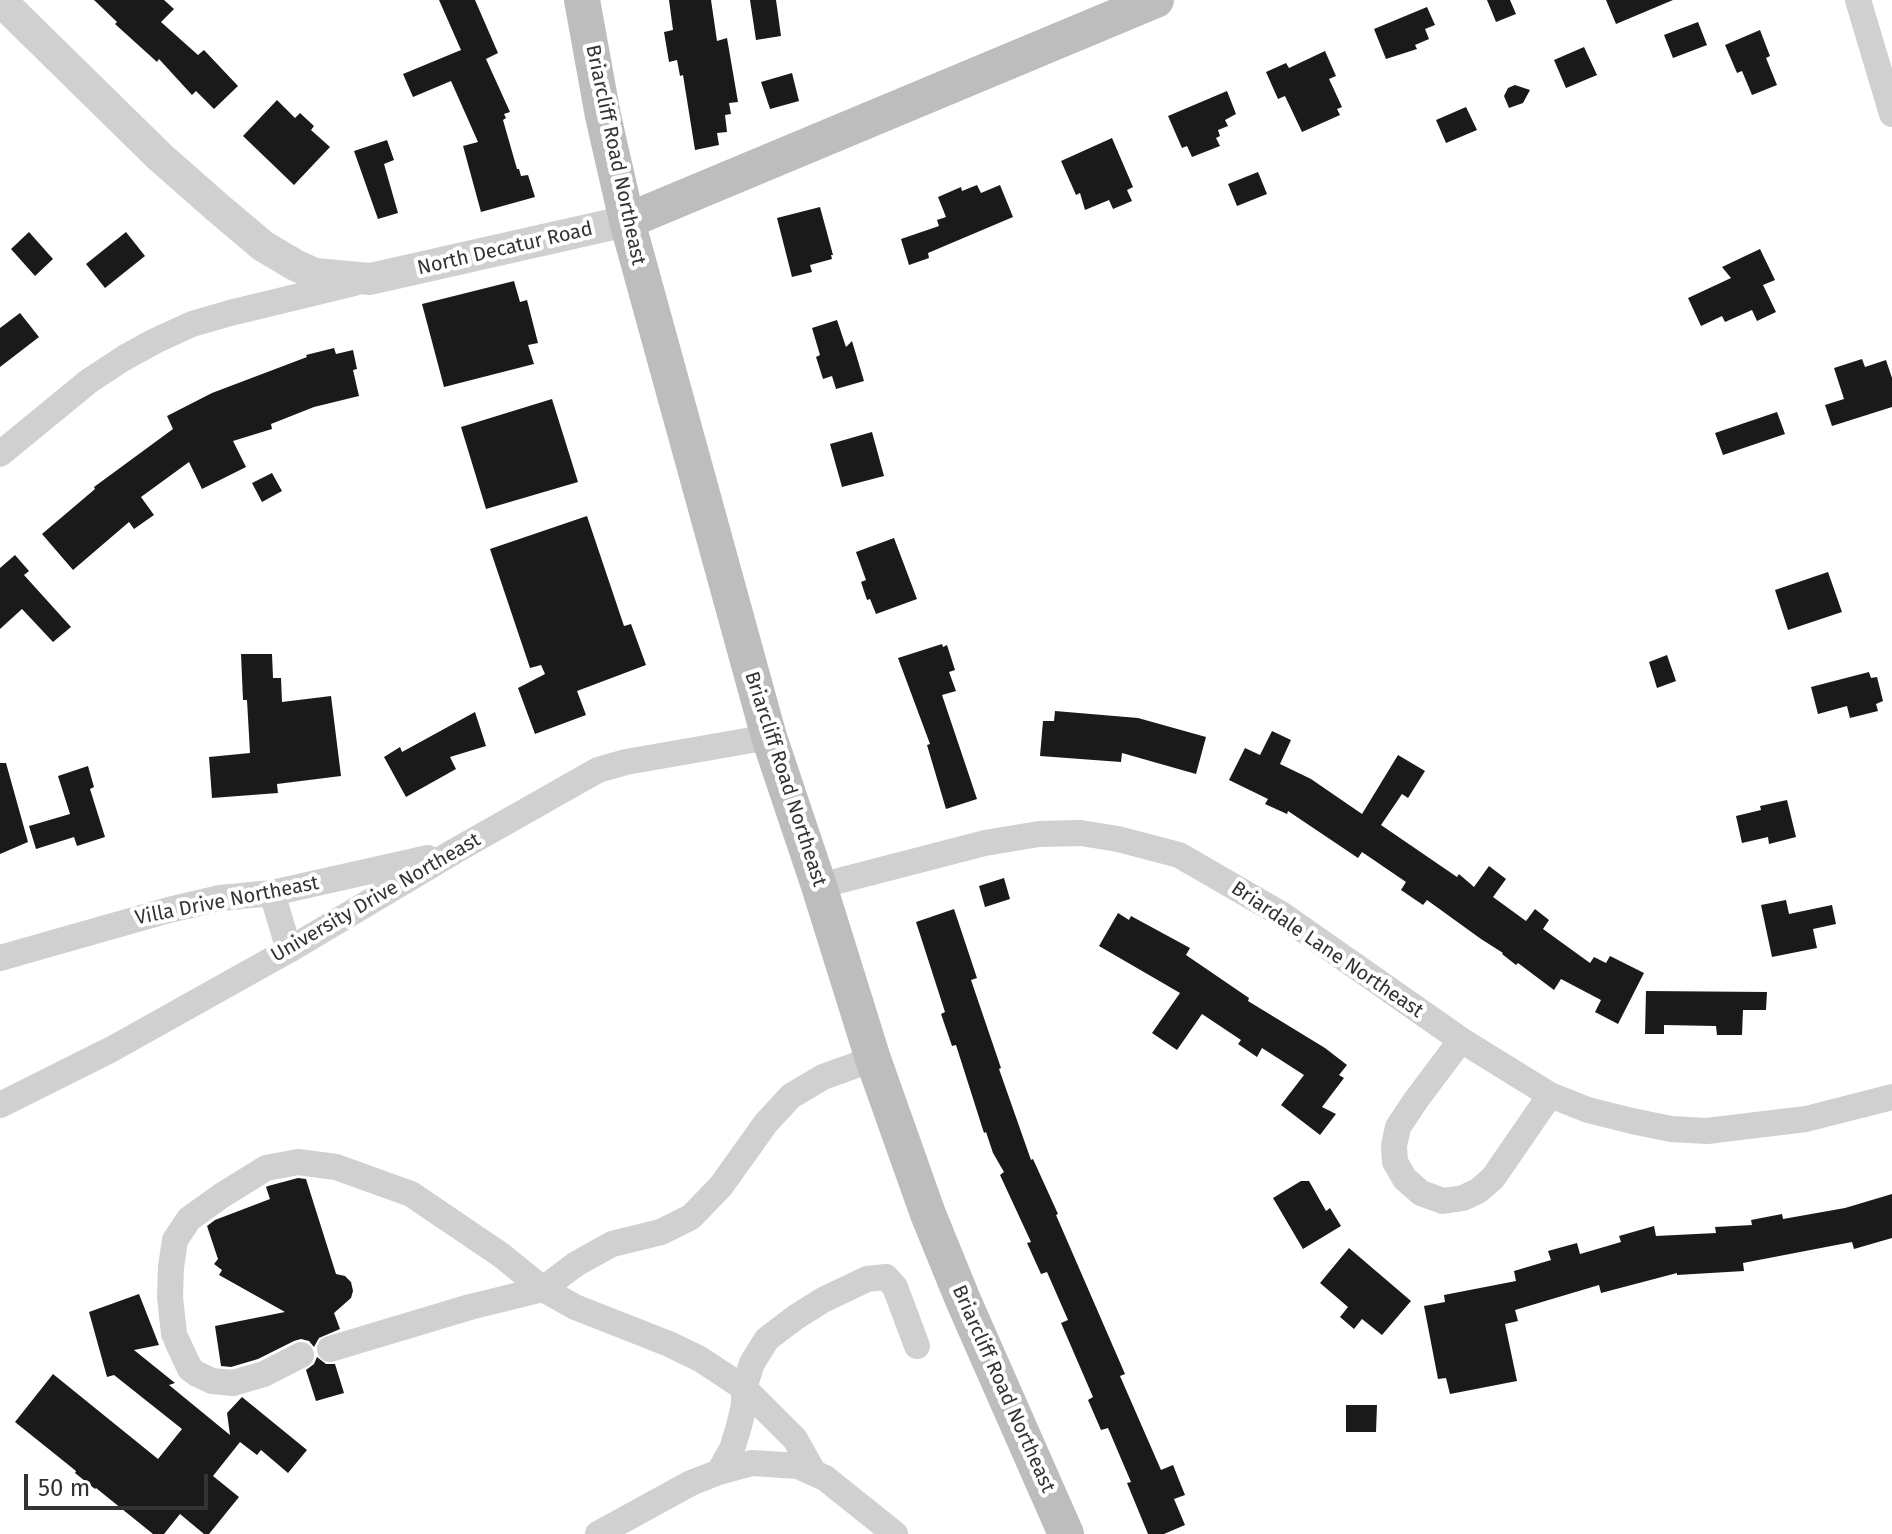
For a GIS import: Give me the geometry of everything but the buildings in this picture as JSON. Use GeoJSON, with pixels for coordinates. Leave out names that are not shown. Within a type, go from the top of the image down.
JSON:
{"type":"FeatureCollection","features":[{"type":"Feature","properties":{"kind":"main road","name":"Briarcliff Road Northeast"},"geometry":{"type":"LineString","coordinates":[[582,0],[603,116],[627,221],[769,737],[899,1137],[963,1300],[1066,1534]]}},
{"type":"Feature","properties":{"kind":"main road","name":"North Decatur Road"},"geometry":{"type":"LineString","coordinates":[[627,221],[1156,0]]}},
{"type":"Feature","properties":{"kind":"street"},"geometry":{"type":"LineString","coordinates":[[0,0],[160,157],[263,246],[315,274],[370,279]]}},
{"type":"Feature","properties":{"kind":"street"},"geometry":{"type":"LineString","coordinates":[[1858,0],[1892,114]]}},
{"type":"Feature","properties":{"kind":"street","name":"North Decatur Road"},"geometry":{"type":"LineString","coordinates":[[0,454],[89,381],[124,358],[192,324],[370,279],[627,221]]}},
{"type":"Feature","properties":{"kind":"street","name":"University Drive Northeast"},"geometry":{"type":"LineString","coordinates":[[0,1105],[112,1049],[289,950],[598,770],[626,762],[769,737]]}},
{"type":"Feature","properties":{"kind":"street","name":"Briardale Lane Northeast"},"geometry":{"type":"LineString","coordinates":[[819,886],[985,843],[1039,834],[1081,833],[1118,839],[1179,855],[1281,914],[1461,1040],[1550,1095],[1588,1110],[1671,1129],[1707,1131],[1806,1119],[1892,1097]]}},
{"type":"Feature","properties":{"kind":"street","name":"Villa Drive Northeast"},"geometry":{"type":"LineString","coordinates":[[0,958],[116,923],[220,898],[272,893],[455,851]]}},
{"type":"Feature","properties":{"kind":"street"},"geometry":{"type":"LineString","coordinates":[[272,893],[289,950]]}},
{"type":"Feature","properties":{"kind":"street"},"geometry":{"type":"LineString","coordinates":[[1461,1040],[1398,1127],[1395,1162],[1405,1179],[1421,1193],[1443,1201],[1463,1198],[1478,1191],[1493,1178],[1550,1095]]}},
{"type":"Feature","properties":{"kind":"street"},"geometry":{"type":"LineString","coordinates":[[330,1349],[455,1311],[543,1289],[576,1264],[612,1244],[661,1232],[691,1217],[721,1186],[766,1123],[791,1096],[823,1077],[873,1059]]}},
{"type":"Feature","properties":{"kind":"street"},"geometry":{"type":"LineString","coordinates":[[301,1355],[264,1374],[233,1383],[212,1381],[190,1369],[176,1338],[170,1297],[175,1240],[189,1219],[266,1168],[298,1162],[336,1167],[411,1194],[501,1255],[543,1289],[575,1307],[700,1359],[744,1388],[795,1439],[814,1473]]}},
{"type":"Feature","properties":{"kind":"street"},"geometry":{"type":"LineString","coordinates":[[719,1472],[732,1449],[739,1426],[744,1388],[752,1363],[767,1339],[796,1317],[867,1279],[886,1277],[895,1287],[917,1346]]}},
{"type":"Feature","properties":{"kind":"street"},"geometry":{"type":"LineString","coordinates":[[598,1534],[688,1485],[752,1463],[798,1466],[825,1478],[895,1534]]}}]}
